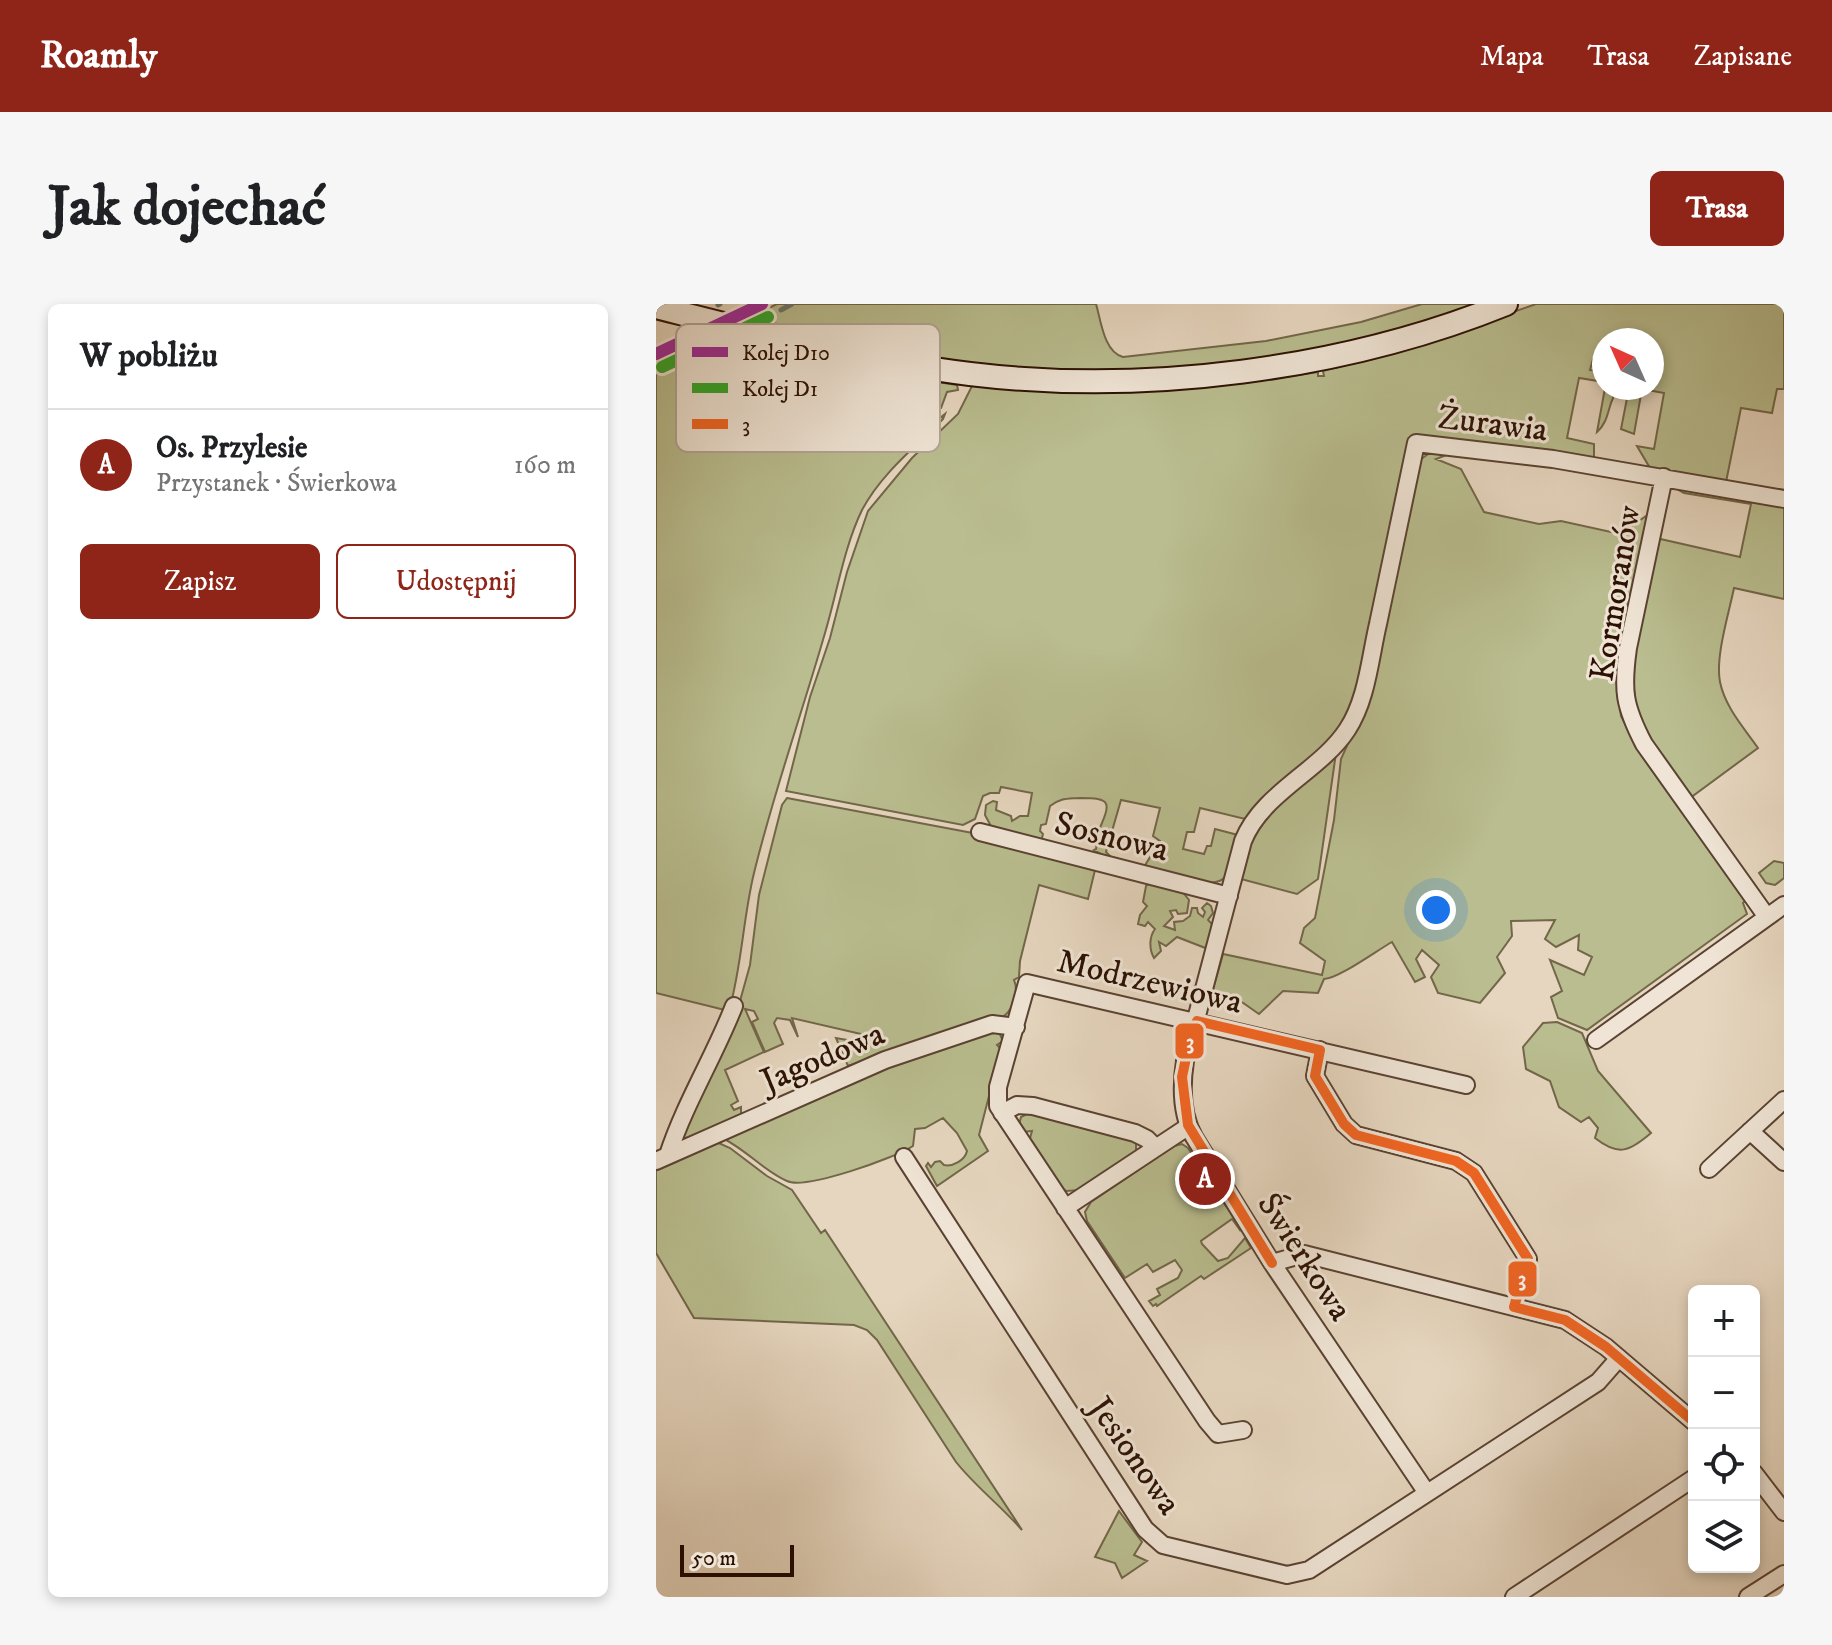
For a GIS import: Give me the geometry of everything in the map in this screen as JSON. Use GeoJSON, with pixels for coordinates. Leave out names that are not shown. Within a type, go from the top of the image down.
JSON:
{"type":"FeatureCollection","features":[{"type":"Feature","properties":{"kind":"main road"},"geometry":{"type":"LineString","coordinates":[[940,369],[1030,379],[1122,380],[1200,376],[1362,351],[1506,304]]}},
{"type":"Feature","properties":{"kind":"main road"},"geometry":{"type":"LineString","coordinates":[[658,307],[727,324]]}},
{"type":"Feature","properties":{"kind":"street","name":"Żurawia"},"geometry":{"type":"LineString","coordinates":[[1330,749],[1346,732],[1363,692],[1416,443],[1553,459],[1784,499]]}},
{"type":"Feature","properties":{"kind":"street","name":"Kormoranów"},"geometry":{"type":"LineString","coordinates":[[1664,477],[1624,674],[1628,714],[1644,744],[1767,917]]}},
{"type":"Feature","properties":{"kind":"street","name":"Świerkowa"},"geometry":{"type":"LineString","coordinates":[[1330,749],[1265,810],[1247,832],[1191,1034],[1182,1077],[1182,1093],[1189,1126],[1272,1263],[1427,1493]]}},
{"type":"Feature","properties":{"kind":"street","name":"Sosnowa"},"geometry":{"type":"LineString","coordinates":[[980,832],[1229,896]]}},
{"type":"Feature","properties":{"kind":"street"},"geometry":{"type":"LineString","coordinates":[[1596,1040],[1784,905]]}},
{"type":"Feature","properties":{"kind":"street","name":"Modrzewiowa"},"geometry":{"type":"LineString","coordinates":[[1002,1113],[997,1104],[997,1094],[1027,983],[1466,1085]]}},
{"type":"Feature","properties":{"kind":"street"},"geometry":{"type":"LineString","coordinates":[[662,1158],[718,1046],[734,1006]]}},
{"type":"Feature","properties":{"kind":"street","name":"Jagodowa"},"geometry":{"type":"LineString","coordinates":[[662,1158],[885,1060],[992,1024],[1016,1027]]}},
{"type":"Feature","properties":{"kind":"street"},"geometry":{"type":"LineString","coordinates":[[1320,1050],[1315,1076],[1344,1124],[1356,1135],[1456,1161],[1474,1173],[1528,1259],[1514,1307]]}},
{"type":"Feature","properties":{"kind":"street"},"geometry":{"type":"LineString","coordinates":[[1709,1169],[1784,1100]]}},
{"type":"Feature","properties":{"kind":"street"},"geometry":{"type":"LineString","coordinates":[[1156,1148],[1135,1133],[1029,1105],[1017,1105],[1002,1113],[1207,1421],[1218,1434],[1243,1430]]}},
{"type":"Feature","properties":{"kind":"street"},"geometry":{"type":"LineString","coordinates":[[1065,1208],[1189,1126]]}},
{"type":"Feature","properties":{"kind":"street"},"geometry":{"type":"LineString","coordinates":[[1750,1131],[1784,1162]]}},
{"type":"Feature","properties":{"kind":"street","name":"Jesionowa"},"geometry":{"type":"LineString","coordinates":[[904,1157],[1145,1529],[1163,1545],[1287,1575],[1309,1570],[1598,1382],[1619,1358]]}},
{"type":"Feature","properties":{"kind":"street"},"geometry":{"type":"LineString","coordinates":[[1272,1263],[1304,1254],[1565,1320],[1619,1358],[1688,1417]]}},
{"type":"Feature","properties":{"kind":"street"},"geometry":{"type":"LineString","coordinates":[[1760,1481],[1784,1512]]}},
{"type":"Feature","properties":{"kind":"street"},"geometry":{"type":"LineString","coordinates":[[1514,1597],[1688,1482]]}},
{"type":"Feature","properties":{"kind":"street"},"geometry":{"type":"LineString","coordinates":[[1748,1597],[1784,1574]]}},
{"type":"Feature","properties":{"kind":"green space"},"geometry":{"type":"Polygon","coordinates":[[[777,304],[1096,304],[1107,343],[1123,357],[1266,341],[1361,322],[1422,304],[1484,304],[1377,338],[1265,361],[1127,373],[964,366],[940,362],[940,324],[777,324],[750,317],[777,304]]]}},
{"type":"Feature","properties":{"kind":"green space"},"geometry":{"type":"Polygon","coordinates":[[[1536,304],[1784,304],[1784,389],[1777,389],[1772,413],[1741,408],[1726,482],[1650,468],[1637,446],[1654,449],[1664,400],[1664,328],[1592,328],[1592,380],[1579,378],[1567,438],[1594,444],[1594,459],[1516,447],[1410,438],[1357,689],[1345,721],[1325,745],[1245,819],[1200,808],[1194,832],[1187,832],[1183,849],[1204,854],[1207,846],[1211,846],[1215,829],[1238,835],[1227,874],[1218,881],[1198,882],[1144,867],[1160,841],[1153,836],[1160,808],[1121,800],[1106,852],[1110,856],[1108,858],[1094,850],[1107,808],[1098,799],[1067,799],[1050,806],[1046,824],[1041,825],[1041,842],[993,830],[985,815],[986,805],[993,801],[997,802],[996,810],[1011,816],[1012,821],[1028,816],[1032,793],[1001,787],[999,793],[983,796],[975,819],[963,825],[786,791],[810,697],[868,511],[918,452],[940,452],[940,431],[958,414],[972,386],[1059,392],[1146,391],[1232,384],[1318,372],[1318,376],[1324,376],[1323,371],[1418,346],[1536,304]]]}},
{"type":"Feature","properties":{"kind":"green space"},"geometry":{"type":"Polygon","coordinates":[[[676,357],[676,452],[909,452],[879,485],[862,510],[846,555],[762,842],[750,890],[729,1011],[656,993],[656,367],[676,357]]]}},
{"type":"Feature","properties":{"kind":"green space"},"geometry":{"type":"Polygon","coordinates":[[[940,382],[957,385],[958,390],[947,392],[941,408],[940,382]]]}},
{"type":"Feature","properties":{"kind":"green space"},"geometry":{"type":"Polygon","coordinates":[[[1603,400],[1612,400],[1605,422],[1597,432],[1603,400]]]}},
{"type":"Feature","properties":{"kind":"green space"},"geometry":{"type":"Polygon","coordinates":[[[1627,400],[1640,400],[1634,434],[1621,429],[1627,400]]]}},
{"type":"Feature","properties":{"kind":"green space"},"geometry":{"type":"Polygon","coordinates":[[[1431,452],[1449,454],[1436,459],[1461,469],[1484,512],[1539,524],[1561,521],[1620,534],[1649,514],[1616,674],[1621,716],[1636,745],[1747,899],[1743,903],[1747,914],[1587,1030],[1558,1018],[1551,997],[1562,991],[1550,960],[1584,975],[1592,957],[1578,950],[1579,935],[1556,947],[1545,939],[1555,920],[1511,921],[1512,936],[1497,957],[1505,973],[1480,1003],[1438,993],[1431,977],[1439,965],[1422,950],[1416,959],[1425,977],[1415,982],[1392,942],[1347,970],[1324,979],[1318,993],[1283,991],[1259,1014],[1236,998],[1211,996],[1223,954],[1322,975],[1325,961],[1300,943],[1304,928],[1315,918],[1334,820],[1341,759],[1368,699],[1417,462],[1431,452]]]}},
{"type":"Feature","properties":{"kind":"green space"},"geometry":{"type":"Polygon","coordinates":[[[1675,488],[1784,506],[1784,599],[1734,588],[1719,660],[1720,682],[1726,700],[1758,748],[1690,798],[1650,744],[1629,692],[1631,658],[1656,538],[1740,557],[1751,504],[1684,493],[1675,488]]]}},
{"type":"Feature","properties":{"kind":"green space"},"geometry":{"type":"Polygon","coordinates":[[[1336,753],[1318,879],[1297,894],[1241,879],[1245,858],[1263,823],[1290,793],[1336,753]]]}},
{"type":"Feature","properties":{"kind":"green space"},"geometry":{"type":"Polygon","coordinates":[[[787,798],[978,834],[1095,870],[1088,899],[1039,885],[1020,961],[1019,977],[1014,980],[1014,1001],[1001,1018],[848,1066],[836,1038],[859,1042],[861,1034],[792,1018],[798,1037],[790,1020],[777,1018],[774,1023],[783,1044],[765,1052],[752,1022],[758,1019],[754,1011],[745,1009],[764,1052],[725,1070],[738,1101],[731,1105],[734,1110],[741,1107],[741,1115],[684,1140],[681,1138],[740,1001],[750,965],[759,895],[782,805],[787,798]]]}},
{"type":"Feature","properties":{"kind":"green space"},"geometry":{"type":"Polygon","coordinates":[[[1774,861],[1784,863],[1784,878],[1775,885],[1766,883],[1759,873],[1774,861]]]}},
{"type":"Feature","properties":{"kind":"green space"},"geometry":{"type":"Polygon","coordinates":[[[1150,883],[1177,885],[1189,900],[1187,913],[1170,911],[1173,917],[1164,926],[1175,930],[1174,922],[1190,916],[1192,908],[1197,908],[1203,917],[1205,912],[1202,908],[1207,903],[1211,906],[1213,913],[1208,920],[1212,924],[1208,949],[1177,937],[1166,946],[1159,942],[1161,951],[1154,958],[1150,943],[1155,929],[1148,922],[1145,926],[1138,924],[1147,906],[1143,902],[1146,886],[1150,883]]]}},
{"type":"Feature","properties":{"kind":"green space"},"geometry":{"type":"Polygon","coordinates":[[[1557,1022],[1582,1033],[1598,1071],[1651,1133],[1637,1144],[1618,1150],[1603,1144],[1595,1138],[1598,1128],[1589,1117],[1581,1122],[1559,1107],[1550,1081],[1526,1069],[1523,1047],[1543,1023],[1557,1022]]]}},
{"type":"Feature","properties":{"kind":"green space"},"geometry":{"type":"Polygon","coordinates":[[[998,1030],[1003,1041],[997,1045],[1001,1049],[979,1135],[988,1151],[937,1186],[926,1166],[928,1163],[931,1167],[940,1161],[944,1165],[955,1164],[967,1151],[957,1133],[943,1118],[925,1128],[915,1129],[913,1146],[903,1151],[870,1165],[797,1183],[769,1171],[718,1136],[845,1082],[998,1030]]]}},
{"type":"Feature","properties":{"kind":"green space"},"geometry":{"type":"Polygon","coordinates":[[[1031,1112],[1136,1141],[1136,1152],[1081,1190],[1066,1191],[1059,1186],[1029,1142],[1032,1131],[1023,1132],[1019,1125],[1021,1117],[1031,1112]]]}},
{"type":"Feature","properties":{"kind":"green space"},"geometry":{"type":"Polygon","coordinates":[[[712,1140],[730,1148],[767,1176],[792,1190],[821,1233],[825,1230],[1022,1530],[956,1462],[877,1340],[867,1330],[854,1325],[694,1318],[656,1253],[656,1168],[712,1140]]]}},
{"type":"Feature","properties":{"kind":"green space"},"geometry":{"type":"Polygon","coordinates":[[[1182,1144],[1188,1148],[1217,1192],[1216,1198],[1224,1203],[1241,1228],[1232,1219],[1201,1241],[1202,1244],[1218,1261],[1228,1258],[1245,1238],[1251,1248],[1204,1279],[1201,1276],[1153,1306],[1149,1301],[1160,1295],[1157,1289],[1178,1278],[1182,1270],[1175,1260],[1153,1272],[1147,1264],[1125,1278],[1087,1221],[1085,1212],[1091,1202],[1174,1146],[1182,1144]]]}},
{"type":"Feature","properties":{"kind":"green space"},"geometry":{"type":"Polygon","coordinates":[[[1119,1511],[1142,1542],[1134,1555],[1147,1561],[1122,1578],[1115,1563],[1095,1557],[1119,1511]]]}},
{"type":"Feature","properties":{"kind":"waterway"},"geometry":{"type":"LineString","coordinates":[[781,310],[792,304]]}},
{"type":"Feature","properties":{"kind":"waterway"},"geometry":{"type":"LineString","coordinates":[[656,367],[676,357]]}},
{"type":"Feature","properties":{"kind":"rail line","name":"D10"},"geometry":{"type":"LineString","coordinates":[[720,324],[762,304]]}},
{"type":"Feature","properties":{"kind":"rail line","name":"D1"},"geometry":{"type":"LineString","coordinates":[[753,324],[768,317]]}},
{"type":"Feature","properties":{"kind":"rail line","name":"D10"},"geometry":{"type":"LineString","coordinates":[[656,354],[676,345]]}},
{"type":"Feature","properties":{"kind":"rail line","name":"D1"},"geometry":{"type":"LineString","coordinates":[[662,367],[676,360]]}},
{"type":"Feature","properties":{"kind":"transit line","name":"3"},"geometry":{"type":"LineString","coordinates":[[1272,1263],[1188,1125],[1182,1077],[1191,1034],[1197,1021],[1320,1050],[1315,1076],[1344,1124],[1356,1135],[1456,1161],[1474,1173],[1528,1259],[1514,1307],[1565,1320],[1606,1347],[1688,1417]]}},
{"type":"Feature","properties":{"kind":"place","name":"Os. Przylesie"},"geometry":{"type":"Point","coordinates":[1205,1179]}}]}
